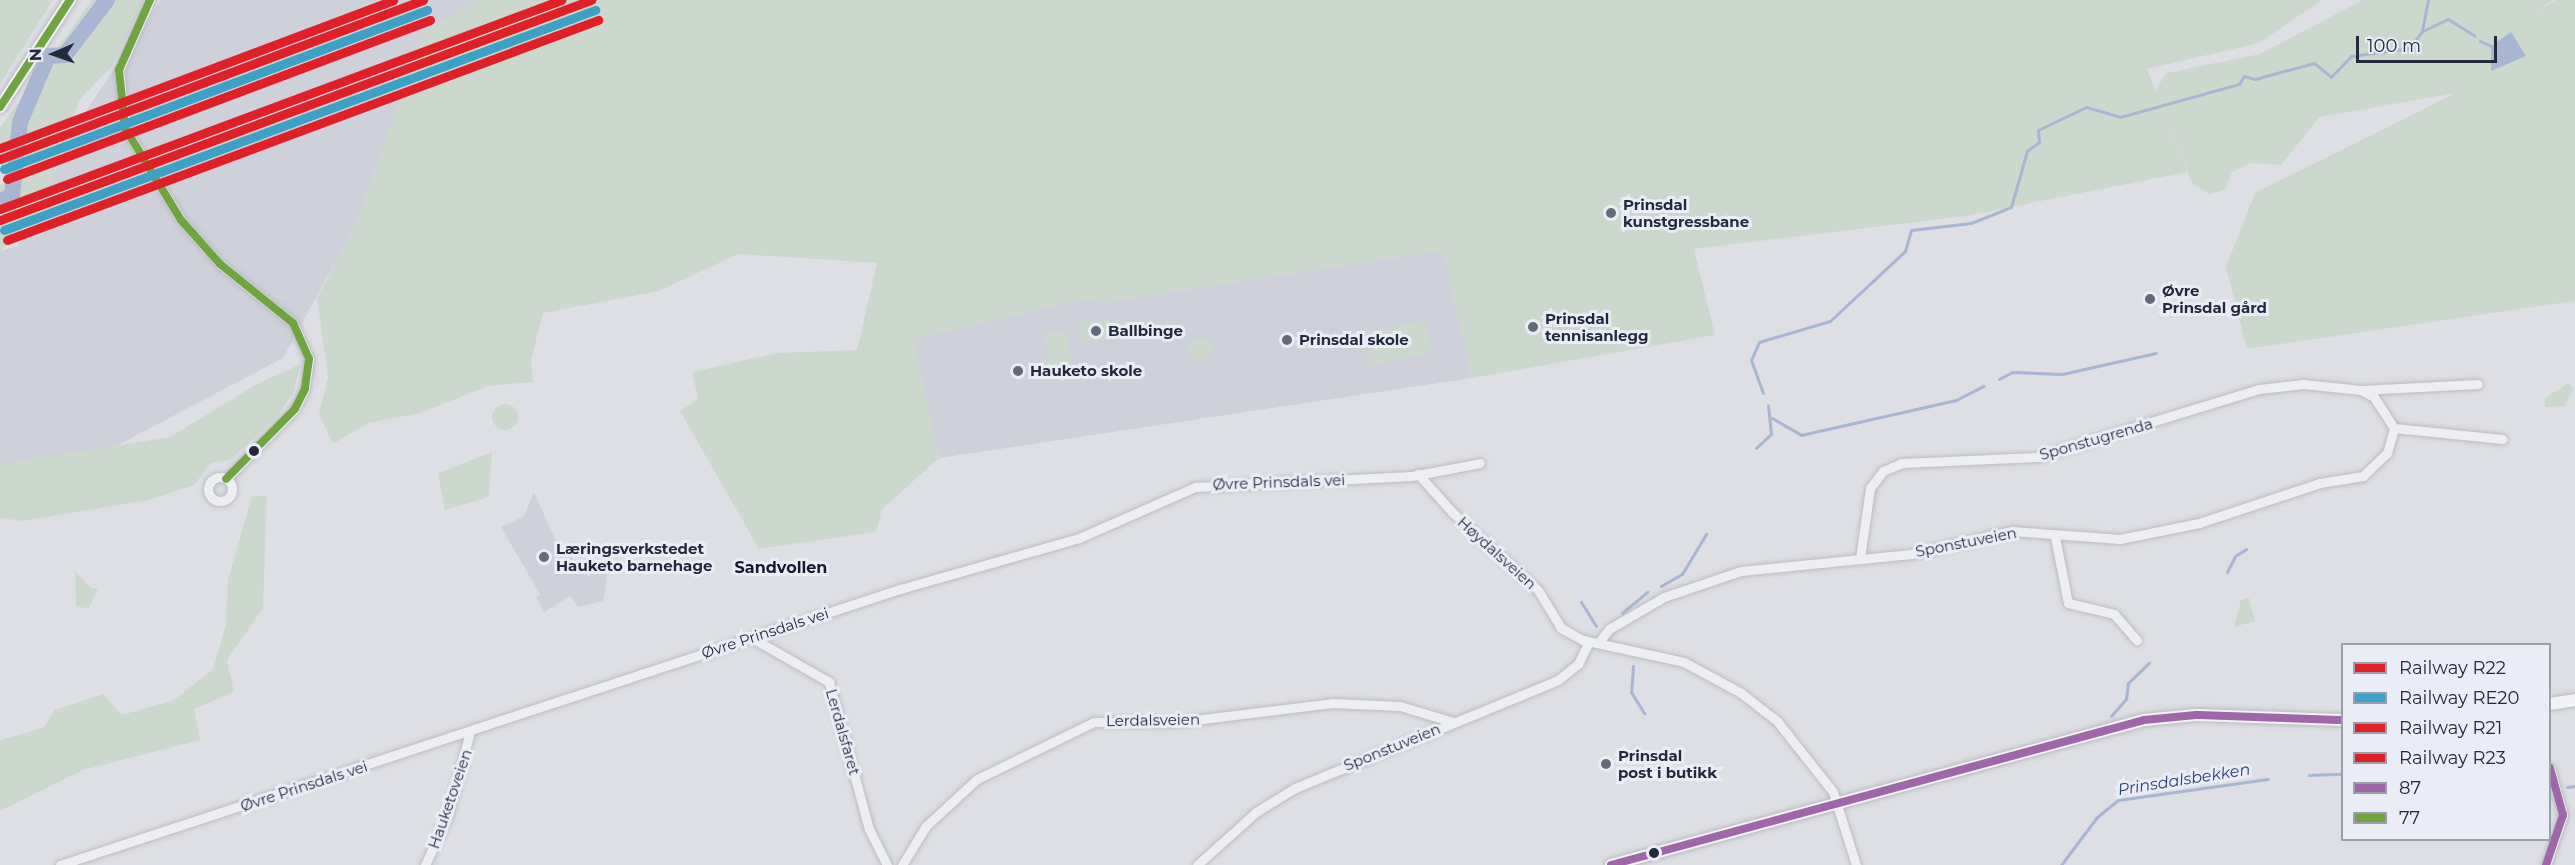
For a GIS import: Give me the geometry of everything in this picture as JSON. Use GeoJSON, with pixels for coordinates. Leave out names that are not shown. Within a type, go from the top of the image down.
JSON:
{"type":"FeatureCollection","features":[{"type":"Feature","properties":{"kind":"main road"},"geometry":{"type":"LineString","coordinates":[[0,106],[68,6],[80,0]]}},
{"type":"Feature","properties":{"kind":"main road"},"geometry":{"type":"LineString","coordinates":[[2551,704],[2575,700]]}},
{"type":"Feature","properties":{"kind":"main road"},"geometry":{"type":"LineString","coordinates":[[1611,865],[2152,719],[2341,720]]}},
{"type":"Feature","properties":{"kind":"street"},"geometry":{"type":"LineString","coordinates":[[150,0],[119,70],[119,108],[128,136],[181,220],[220,264],[292,323],[309,359],[305,389],[295,409],[226,479]]}},
{"type":"Feature","properties":{"kind":"street","name":"Sponstugrenda"},"geometry":{"type":"LineString","coordinates":[[1860,558],[1866,500],[1876,479],[1891,466],[2037,456],[2259,389],[2333,383],[2361,390],[2374,397],[2394,428]]}},
{"type":"Feature","properties":{"kind":"street","name":"Sponstugrenda"},"geometry":{"type":"LineString","coordinates":[[2361,390],[2478,384]]}},
{"type":"Feature","properties":{"kind":"street"},"geometry":{"type":"LineString","coordinates":[[2394,428],[2502,439]]}},
{"type":"Feature","properties":{"kind":"street","name":"Sponstuveien"},"geometry":{"type":"LineString","coordinates":[[1197,865],[1256,812],[1295,788],[1558,680],[1575,668],[1594,642],[1609,629],[1664,597],[1729,574],[1952,547],[2012,531],[2055,537],[2120,539],[2163,532],[2320,483],[2344,482],[2377,468],[2394,428]]}},
{"type":"Feature","properties":{"kind":"street","name":"Øvre Prinsdals vei"},"geometry":{"type":"LineString","coordinates":[[60,865],[752,638],[1079,538],[1195,487],[1419,474],[1480,463]]}},
{"type":"Feature","properties":{"kind":"street","name":"Høydalsveien"},"geometry":{"type":"LineString","coordinates":[[1419,474],[1453,513],[1538,590],[1561,628],[1594,642],[1684,662],[1741,693],[1791,735],[1838,805],[1856,865]]}},
{"type":"Feature","properties":{"kind":"street"},"geometry":{"type":"LineString","coordinates":[[2055,537],[2068,603],[2114,614],[2137,640]]}},
{"type":"Feature","properties":{"kind":"street","name":"Lerdalsfaret"},"geometry":{"type":"LineString","coordinates":[[752,638],[829,682],[869,828],[887,865]]}},
{"type":"Feature","properties":{"kind":"street","name":"Lerdalsveien"},"geometry":{"type":"LineString","coordinates":[[902,865],[926,826],[977,779],[1094,722],[1178,722],[1332,703],[1400,706],[1453,722]]}},
{"type":"Feature","properties":{"kind":"street","name":"Hauketoveien"},"geometry":{"type":"LineString","coordinates":[[425,865],[448,815],[470,732]]}},
{"type":"Feature","properties":{"kind":"street"},"geometry":{"type":"LineString","coordinates":[[2546,865],[2563,815],[2551,772]]}},
{"type":"Feature","properties":{"kind":"shaded area"},"geometry":{"type":"Polygon","coordinates":[[[0,0],[53,0],[0,84],[0,0]]]}},
{"type":"Feature","properties":{"kind":"shaded area"},"geometry":{"type":"Polygon","coordinates":[[[92,0],[144,0],[112,66],[80,99],[39,212],[0,252],[0,185],[7,181],[0,163],[0,128],[92,0]]]}},
{"type":"Feature","properties":{"kind":"shaded area"},"geometry":{"type":"Polygon","coordinates":[[[161,0],[478,0],[424,33],[356,224],[283,358],[80,465],[0,465],[0,251],[18,246],[77,124],[161,0]]]}},
{"type":"Feature","properties":{"kind":"shaded area"},"geometry":{"type":"Polygon","coordinates":[[[478,0],[2322,0],[2259,43],[2147,69],[2155,91],[2166,73],[2260,54],[2363,0],[2552,0],[2537,13],[2555,0],[2575,0],[2575,301],[2247,349],[2226,267],[2255,193],[2456,93],[2320,117],[2281,165],[2251,163],[2232,172],[2225,190],[2209,194],[2192,183],[2157,93],[2187,172],[1966,216],[1694,249],[1715,335],[1472,378],[1443,250],[1107,302],[1084,299],[914,339],[939,458],[882,509],[876,532],[759,549],[680,411],[698,399],[692,372],[778,353],[857,350],[877,263],[738,254],[659,291],[543,313],[531,360],[533,382],[488,386],[420,413],[368,423],[333,444],[319,414],[328,377],[317,298],[356,224],[424,32],[478,0]]]}},
{"type":"Feature","properties":{"kind":"shaded area","name":"Prinsdal skole"},"geometry":{"type":"Polygon","coordinates":[[[1443,250],[1472,378],[939,458],[913,339],[1084,299],[1107,302],[1443,250]]]}},
{"type":"Feature","properties":{"kind":"shaded area","name":"Ballbinge"},"geometry":{"type":"Polygon","coordinates":[[[1110,319],[1112,339],[1081,342],[1079,322],[1110,319]]]}},
{"type":"Feature","properties":{"kind":"shaded area"},"geometry":{"type":"Polygon","coordinates":[[[1426,321],[1432,353],[1371,365],[1364,332],[1426,321]]]}},
{"type":"Feature","properties":{"kind":"shaded area"},"geometry":{"type":"Polygon","coordinates":[[[1066,330],[1073,369],[1052,373],[1044,334],[1066,330]]]}},
{"type":"Feature","properties":{"kind":"shaded area"},"geometry":{"type":"Polygon","coordinates":[[[1200,338],[1210,345],[1211,349],[1204,359],[1200,360],[1190,353],[1189,349],[1196,339],[1200,338]]]}},
{"type":"Feature","properties":{"kind":"shaded area"},"geometry":{"type":"Polygon","coordinates":[[[301,364],[293,393],[276,418],[230,460],[211,463],[194,485],[149,500],[23,521],[0,518],[0,464],[170,437],[257,384],[301,364]]]}},
{"type":"Feature","properties":{"kind":"shaded area"},"geometry":{"type":"Polygon","coordinates":[[[2569,383],[2573,389],[2565,406],[2545,407],[2545,398],[2569,383]]]}},
{"type":"Feature","properties":{"kind":"shaded area"},"geometry":{"type":"Polygon","coordinates":[[[505,404],[514,408],[518,417],[514,426],[505,430],[496,426],[492,417],[496,408],[505,404]]]}},
{"type":"Feature","properties":{"kind":"shaded area"},"geometry":{"type":"Polygon","coordinates":[[[492,452],[489,497],[445,510],[438,473],[492,452]]]}},
{"type":"Feature","properties":{"kind":"shaded area","name":"Læringsverkstedet Hauketo barnehage"},"geometry":{"type":"Polygon","coordinates":[[[534,492],[559,548],[580,565],[607,574],[603,601],[578,607],[570,596],[544,612],[536,597],[540,594],[501,527],[524,516],[534,492]]]}},
{"type":"Feature","properties":{"kind":"shaded area"},"geometry":{"type":"Polygon","coordinates":[[[252,496],[267,496],[263,608],[227,660],[234,692],[194,709],[200,740],[83,770],[0,811],[0,740],[43,728],[55,710],[103,694],[122,715],[174,700],[213,669],[226,625],[228,580],[252,496]]]}},
{"type":"Feature","properties":{"kind":"shaded area"},"geometry":{"type":"Polygon","coordinates":[[[75,571],[91,588],[98,588],[89,608],[76,607],[75,571]]]}},
{"type":"Feature","properties":{"kind":"shaded area"},"geometry":{"type":"Polygon","coordinates":[[[2249,598],[2255,621],[2234,627],[2241,600],[2249,598]]]}},
{"type":"Feature","properties":{"kind":"water"},"geometry":{"type":"Polygon","coordinates":[[[2511,32],[2526,56],[2491,71],[2491,46],[2511,32]]]}},
{"type":"Feature","properties":{"kind":"waterway"},"geometry":{"type":"LineString","coordinates":[[0,201],[12,196],[20,122],[48,56],[65,55],[107,0]]}},
{"type":"Feature","properties":{"kind":"waterway"},"geometry":{"type":"LineString","coordinates":[[1763,393],[1751,360],[1759,342],[1830,321],[1905,251],[1911,230],[1971,223],[2011,207],[2027,151],[2039,142],[2038,130],[2086,107],[2120,117],[2239,84],[2244,76],[2255,79],[2314,63],[2331,77],[2351,56],[2410,48],[2422,31],[2428,0]]}},
{"type":"Feature","properties":{"kind":"waterway"},"geometry":{"type":"LineString","coordinates":[[2423,31],[2448,19],[2474,35]]}},
{"type":"Feature","properties":{"kind":"waterway"},"geometry":{"type":"LineString","coordinates":[[2480,41],[2491,46]]}},
{"type":"Feature","properties":{"kind":"waterway"},"geometry":{"type":"LineString","coordinates":[[1999,379],[2012,372],[2062,374],[2156,353]]}},
{"type":"Feature","properties":{"kind":"waterway"},"geometry":{"type":"LineString","coordinates":[[1772,418],[1801,435],[1956,400],[1984,386]]}},
{"type":"Feature","properties":{"kind":"waterway"},"geometry":{"type":"LineString","coordinates":[[1756,448],[1771,434],[1768,405]]}},
{"type":"Feature","properties":{"kind":"waterway"},"geometry":{"type":"LineString","coordinates":[[1661,586],[1682,574],[1706,534]]}},
{"type":"Feature","properties":{"kind":"waterway"},"geometry":{"type":"LineString","coordinates":[[2227,572],[2235,556],[2246,549]]}},
{"type":"Feature","properties":{"kind":"waterway"},"geometry":{"type":"LineString","coordinates":[[1622,613],[1647,592]]}},
{"type":"Feature","properties":{"kind":"waterway"},"geometry":{"type":"LineString","coordinates":[[1581,602],[1596,626]]}},
{"type":"Feature","properties":{"kind":"waterway"},"geometry":{"type":"LineString","coordinates":[[2111,716],[2126,699],[2128,683],[2149,663]]}},
{"type":"Feature","properties":{"kind":"waterway"},"geometry":{"type":"LineString","coordinates":[[1633,666],[1631,692],[1644,713]]}},
{"type":"Feature","properties":{"kind":"waterway","name":"Prinsdalsbekken"},"geometry":{"type":"LineString","coordinates":[[2309,775],[2341,774]]}},
{"type":"Feature","properties":{"kind":"waterway","name":"Prinsdalsbekken"},"geometry":{"type":"LineString","coordinates":[[2061,865],[2097,817],[2118,800],[2268,779]]}},
{"type":"Feature","properties":{"kind":"waterway","name":"Prinsdalsbekken"},"geometry":{"type":"LineString","coordinates":[[2567,787],[2575,786]]}},
{"type":"Feature","properties":{"kind":"rail line","name":"R21"},"geometry":{"type":"LineString","coordinates":[[0,148],[393,0]]}},
{"type":"Feature","properties":{"kind":"rail line","name":"R22"},"geometry":{"type":"LineString","coordinates":[[0,159],[423,0]]}},
{"type":"Feature","properties":{"kind":"rail line","name":"R21"},"geometry":{"type":"LineString","coordinates":[[0,209],[561,0]]}},
{"type":"Feature","properties":{"kind":"rail line","name":"R22"},"geometry":{"type":"LineString","coordinates":[[0,220],[591,0]]}},
{"type":"Feature","properties":{"kind":"rail line","name":"RE20"},"geometry":{"type":"LineString","coordinates":[[4,169],[427,10]]}},
{"type":"Feature","properties":{"kind":"rail line","name":"RE20"},"geometry":{"type":"LineString","coordinates":[[4,230],[595,10]]}},
{"type":"Feature","properties":{"kind":"rail line","name":"R23"},"geometry":{"type":"LineString","coordinates":[[7,179],[430,20]]}},
{"type":"Feature","properties":{"kind":"rail line","name":"R23"},"geometry":{"type":"LineString","coordinates":[[7,240],[598,20]]}},
{"type":"Feature","properties":{"kind":"transit line","name":"77"},"geometry":{"type":"LineString","coordinates":[[0,107],[70,0]]}},
{"type":"Feature","properties":{"kind":"transit line","name":"77"},"geometry":{"type":"LineString","coordinates":[[150,0],[119,70],[125,128],[181,220],[220,264],[293,323],[309,359],[305,389],[295,409],[226,479]]}},
{"type":"Feature","properties":{"kind":"transit line","name":"87"},"geometry":{"type":"LineString","coordinates":[[1611,865],[2144,720],[2196,715],[2341,720]]}},
{"type":"Feature","properties":{"kind":"transit line","name":"87"},"geometry":{"type":"LineString","coordinates":[[2546,865],[2563,815],[2551,772]]}},
{"type":"Feature","properties":{"kind":"place","name":"Prinsdal kunstgressbane"},"geometry":{"type":"Point","coordinates":[1611,213]}},
{"type":"Feature","properties":{"kind":"place","name":"Øvre Prinsdal gård"},"geometry":{"type":"Point","coordinates":[2150,299]}},
{"type":"Feature","properties":{"kind":"place","name":"Prinsdal tennisanlegg"},"geometry":{"type":"Point","coordinates":[1533,327]}},
{"type":"Feature","properties":{"kind":"place","name":"Ballbinge"},"geometry":{"type":"Point","coordinates":[1096,331]}},
{"type":"Feature","properties":{"kind":"place","name":"Prinsdal skole"},"geometry":{"type":"Point","coordinates":[1287,340]}},
{"type":"Feature","properties":{"kind":"place","name":"Hauketo skole"},"geometry":{"type":"Point","coordinates":[1018,371]}},
{"type":"Feature","properties":{"kind":"place","name":"Læringsverkstedet Hauketo barnehage"},"geometry":{"type":"Point","coordinates":[544,557]}},
{"type":"Feature","properties":{"kind":"place","name":"Prinsdal post i butikk"},"geometry":{"type":"Point","coordinates":[1606,764]}},
{"type":"Feature","properties":{"kind":"district","name":"Sandvollen"},"geometry":{"type":"Point","coordinates":[781,568]}}]}
